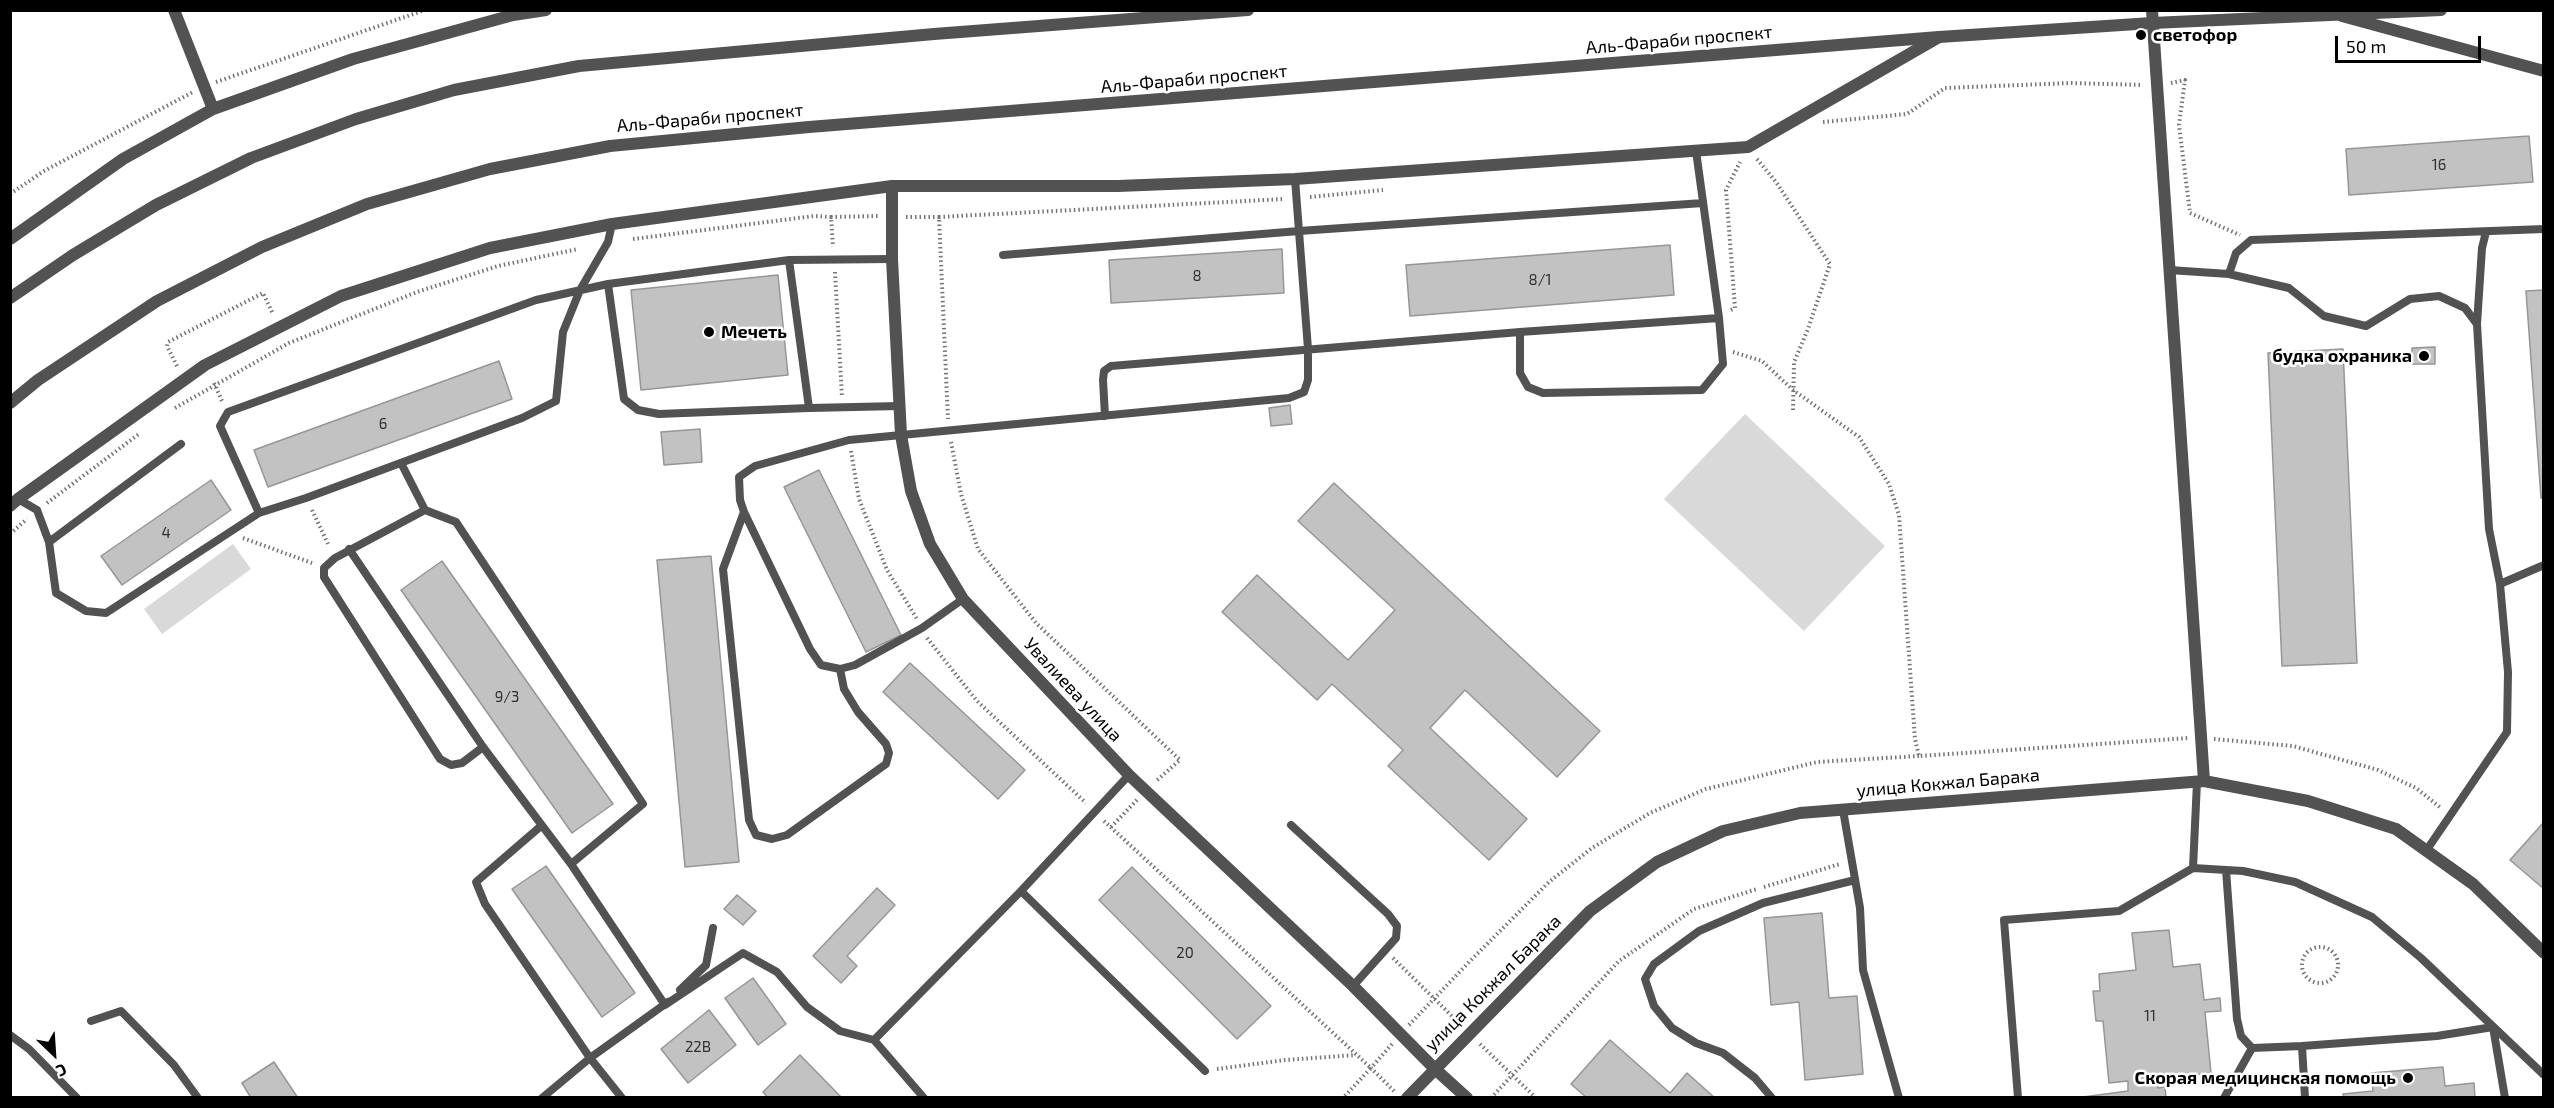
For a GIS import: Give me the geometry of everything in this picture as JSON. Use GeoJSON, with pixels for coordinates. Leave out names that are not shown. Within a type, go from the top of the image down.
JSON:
{"type":"FeatureCollection","features":[{"type":"Feature","properties":{"kind":"street"},"geometry":{"type":"LineString","coordinates":[[174,10],[213,110]]}},
{"type":"Feature","properties":{"kind":"street"},"geometry":{"type":"LineString","coordinates":[[10,239],[123,159],[213,110],[353,59],[512,13],[546,10]]}},
{"type":"Feature","properties":{"kind":"street"},"geometry":{"type":"LineString","coordinates":[[10,298],[73,255],[156,205],[251,158],[356,118],[454,90],[579,66],[922,35],[1248,10]]}},
{"type":"Feature","properties":{"kind":"street","name":"Аль-Фараби проспект"},"geometry":{"type":"LineString","coordinates":[[10,403],[38,381],[157,301],[261,248],[367,204],[490,169],[609,146],[809,127],[1939,37],[2152,16],[2340,16],[2441,10]]}},
{"type":"Feature","properties":{"kind":"street"},"geometry":{"type":"LineString","coordinates":[[2152,16],[2201,737],[2201,782]]}},
{"type":"Feature","properties":{"kind":"street"},"geometry":{"type":"LineString","coordinates":[[2340,16],[2544,71]]}},
{"type":"Feature","properties":{"kind":"street"},"geometry":{"type":"LineString","coordinates":[[14,503],[205,365],[341,296],[490,248],[612,224],[892,186],[1118,186],[1295,179],[1748,147],[1939,37]]}},
{"type":"Feature","properties":{"kind":"street","name":"Увалиева улица"},"geometry":{"type":"LineString","coordinates":[[892,186],[892,259],[901,435],[911,491],[930,544],[963,599],[1129,776],[1353,986],[1467,1098]]}},
{"type":"Feature","properties":{"kind":"street","name":"улица Кокжал Барака"},"geometry":{"type":"LineString","coordinates":[[1407,1098],[1590,910],[1657,862],[1723,831],[1800,813],[2201,782],[2308,801],[2396,829],[2473,884],[2544,953]]}},
{"type":"Feature","properties":{"kind":"lane"},"geometry":{"type":"LineString","coordinates":[[1520,332],[1520,373],[1528,387],[1543,393],[1702,390],[1723,364],[1719,318],[1696,151]]}},
{"type":"Feature","properties":{"kind":"lane"},"geometry":{"type":"LineString","coordinates":[[963,599],[922,628],[855,665],[840,669],[821,665],[810,649],[744,512],[740,500],[739,477],[755,466],[849,440],[1289,398],[1304,392],[1308,380],[1308,349],[1295,179]]}},
{"type":"Feature","properties":{"kind":"lane"},"geometry":{"type":"LineString","coordinates":[[1003,255],[1299,231],[1703,203]]}},
{"type":"Feature","properties":{"kind":"lane"},"geometry":{"type":"LineString","coordinates":[[14,503],[37,510],[49,542],[56,593],[86,611],[106,613],[259,513],[306,498],[522,418],[556,401],[563,332],[580,290],[608,242],[612,224]]}},
{"type":"Feature","properties":{"kind":"lane"},"geometry":{"type":"LineString","coordinates":[[2229,274],[2236,253],[2251,240],[2544,229]]}},
{"type":"Feature","properties":{"kind":"lane"},"geometry":{"type":"LineString","coordinates":[[2426,851],[2507,732],[2508,672],[2500,584],[2489,529],[2477,324],[2482,248],[2486,232]]}},
{"type":"Feature","properties":{"kind":"lane"},"geometry":{"type":"LineString","coordinates":[[259,513],[220,426],[228,412],[536,300],[608,284],[789,260],[892,259]]}},
{"type":"Feature","properties":{"kind":"lane"},"geometry":{"type":"LineString","coordinates":[[789,260],[809,408]]}},
{"type":"Feature","properties":{"kind":"lane"},"geometry":{"type":"LineString","coordinates":[[2169,270],[2229,274],[2289,288],[2324,316],[2366,326],[2410,299],[2439,296],[2465,308],[2477,324]]}},
{"type":"Feature","properties":{"kind":"lane"},"geometry":{"type":"LineString","coordinates":[[608,284],[624,399],[638,410],[659,414],[900,406]]}},
{"type":"Feature","properties":{"kind":"lane"},"geometry":{"type":"LineString","coordinates":[[1105,416],[1104,371],[1111,366],[1719,318]]}},
{"type":"Feature","properties":{"kind":"lane"},"geometry":{"type":"LineString","coordinates":[[49,542],[181,444]]}},
{"type":"Feature","properties":{"kind":"lane"},"geometry":{"type":"LineString","coordinates":[[401,463],[425,510],[456,522],[643,804],[571,864]]}},
{"type":"Feature","properties":{"kind":"lane"},"geometry":{"type":"LineString","coordinates":[[425,510],[335,558],[324,568],[324,577],[440,759],[451,765],[462,763],[483,747]]}},
{"type":"Feature","properties":{"kind":"lane"},"geometry":{"type":"LineString","coordinates":[[744,512],[723,569],[749,820],[756,835],[772,839],[787,835],[886,764],[889,753],[886,744],[858,712],[844,689],[840,669]]}},
{"type":"Feature","properties":{"kind":"lane"},"geometry":{"type":"LineString","coordinates":[[349,549],[483,747],[571,864],[665,1005]]}},
{"type":"Feature","properties":{"kind":"lane"},"geometry":{"type":"LineString","coordinates":[[2500,584],[2544,565]]}},
{"type":"Feature","properties":{"kind":"lane"},"geometry":{"type":"LineString","coordinates":[[874,1040],[1021,891],[1129,776]]}},
{"type":"Feature","properties":{"kind":"lane"},"geometry":{"type":"LineString","coordinates":[[2193,868],[2201,782]]}},
{"type":"Feature","properties":{"kind":"lane"},"geometry":{"type":"LineString","coordinates":[[1844,810],[1860,908],[1863,970],[1899,1098]]}},
{"type":"Feature","properties":{"kind":"lane"},"geometry":{"type":"LineString","coordinates":[[1291,825],[1388,914],[1397,926],[1396,938],[1353,986]]}},
{"type":"Feature","properties":{"kind":"lane"},"geometry":{"type":"LineString","coordinates":[[541,826],[476,882],[485,904],[590,1058],[622,1098]]}},
{"type":"Feature","properties":{"kind":"lane"},"geometry":{"type":"LineString","coordinates":[[2018,1098],[2004,920],[2119,911],[2193,868],[2242,871],[2295,882],[2372,916],[2421,958],[2544,1074]]}},
{"type":"Feature","properties":{"kind":"lane"},"geometry":{"type":"LineString","coordinates":[[2226,870],[2236,1019],[2241,1036],[2252,1048],[2437,1036],[2493,1027]]}},
{"type":"Feature","properties":{"kind":"lane"},"geometry":{"type":"LineString","coordinates":[[1772,1098],[1755,1078],[1723,1053],[1696,1043],[1672,1028],[1654,1006],[1645,979],[1654,964],[1699,931],[1763,903],[1855,880]]}},
{"type":"Feature","properties":{"kind":"lane"},"geometry":{"type":"LineString","coordinates":[[1021,891],[1205,1071]]}},
{"type":"Feature","properties":{"kind":"lane"},"geometry":{"type":"LineString","coordinates":[[665,1005],[706,965],[713,928]]}},
{"type":"Feature","properties":{"kind":"lane"},"geometry":{"type":"LineString","coordinates":[[542,1098],[590,1058],[743,953],[777,972],[807,1007],[840,1031],[874,1040],[924,1098]]}},
{"type":"Feature","properties":{"kind":"lane"},"geometry":{"type":"LineString","coordinates":[[91,1021],[121,1011],[174,1065],[198,1098]]}},
{"type":"Feature","properties":{"kind":"lane"},"geometry":{"type":"LineString","coordinates":[[2493,1027],[2505,1098]]}},
{"type":"Feature","properties":{"kind":"lane"},"geometry":{"type":"LineString","coordinates":[[10,1035],[29,1049],[77,1098]]}},
{"type":"Feature","properties":{"kind":"lane"},"geometry":{"type":"LineString","coordinates":[[2302,1046],[2305,1098]]}},
{"type":"Feature","properties":{"kind":"lane"},"geometry":{"type":"LineString","coordinates":[[2224,1098],[2252,1048]]}},
{"type":"Feature","properties":{"kind":"path"},"geometry":{"type":"LineString","coordinates":[[1818,123],[1907,114],[1945,88],[2071,83],[2157,86],[2185,80],[2179,126],[2190,213],[2251,240]]}},
{"type":"Feature","properties":{"kind":"path"},"geometry":{"type":"LineString","coordinates":[[1719,318],[1735,308],[1726,190],[1748,147],[1776,182],[1830,264],[1794,362],[1793,411]]}},
{"type":"Feature","properties":{"kind":"path"},"geometry":{"type":"LineString","coordinates":[[831,217],[939,217],[949,431],[962,494],[978,549],[1036,623],[1180,760],[1111,827]]}},
{"type":"Feature","properties":{"kind":"path"},"geometry":{"type":"LineString","coordinates":[[184,380],[167,346],[168,342],[263,293],[279,326]]}},
{"type":"Feature","properties":{"kind":"path"},"geometry":{"type":"LineString","coordinates":[[1721,349],[1762,361],[1793,390],[1859,437],[1893,494],[1899,515],[1918,756],[2201,737],[2293,746],[2378,770],[2416,788],[2451,816]]}},
{"type":"Feature","properties":{"kind":"path"},"geometry":{"type":"LineString","coordinates":[[205,365],[228,412]]}},
{"type":"Feature","properties":{"kind":"path"},"geometry":{"type":"LineString","coordinates":[[306,498],[335,558]]}},
{"type":"Feature","properties":{"kind":"path"},"geometry":{"type":"LineString","coordinates":[[229,533],[324,568]]}},
{"type":"Feature","properties":{"kind":"path"},"geometry":{"type":"LineString","coordinates":[[2315,947],[2330,949],[2338,962],[2336,976],[2324,984],[2309,981],[2301,970],[2303,955],[2315,947]]}},
{"type":"Feature","properties":{"kind":"path"},"geometry":{"type":"LineString","coordinates":[[1205,1071],[1285,1060],[1356,1055]]}},
{"type":"Feature","properties":{"kind":"shaded area"},"geometry":{"type":"Polygon","coordinates":[[[1745,414],[1885,546],[1804,631],[1664,499],[1745,414]]]}},
{"type":"Feature","properties":{"kind":"shaded area"},"geometry":{"type":"Polygon","coordinates":[[[233,544],[251,569],[162,634],[144,609],[233,544]]]}},
{"type":"Feature","properties":{"kind":"building"},"geometry":{"type":"Polygon","coordinates":[[[2529,136],[2533,182],[2349,195],[2346,149],[2529,136]]]}},
{"type":"Feature","properties":{"kind":"building"},"geometry":{"type":"Polygon","coordinates":[[[1670,245],[1674,295],[1410,316],[1406,265],[1670,245]]]}},
{"type":"Feature","properties":{"kind":"building"},"geometry":{"type":"Polygon","coordinates":[[[1282,249],[1284,293],[1111,303],[1109,260],[1282,249]]]}},
{"type":"Feature","properties":{"kind":"building","name":"Мечеть"},"geometry":{"type":"Polygon","coordinates":[[[778,275],[788,375],[641,390],[631,290],[778,275]]]}},
{"type":"Feature","properties":{"kind":"building"},"geometry":{"type":"Polygon","coordinates":[[[2544,290],[2544,498],[2541,498],[2526,291],[2544,290]]]}},
{"type":"Feature","properties":{"kind":"building","name":"будка охраника"},"geometry":{"type":"Polygon","coordinates":[[[2435,347],[2435,364],[2412,364],[2412,348],[2435,347]]]}},
{"type":"Feature","properties":{"kind":"building"},"geometry":{"type":"Polygon","coordinates":[[[2343,349],[2357,663],[2282,666],[2268,353],[2343,349]]]}},
{"type":"Feature","properties":{"kind":"building"},"geometry":{"type":"Polygon","coordinates":[[[499,361],[512,399],[268,487],[254,450],[499,361]]]}},
{"type":"Feature","properties":{"kind":"building"},"geometry":{"type":"Polygon","coordinates":[[[1290,405],[1292,424],[1271,426],[1269,408],[1290,405]]]}},
{"type":"Feature","properties":{"kind":"building"},"geometry":{"type":"Polygon","coordinates":[[[700,429],[702,462],[664,465],[661,432],[700,429]]]}},
{"type":"Feature","properties":{"kind":"building"},"geometry":{"type":"Polygon","coordinates":[[[819,470],[901,635],[866,652],[784,487],[819,470]]]}},
{"type":"Feature","properties":{"kind":"building"},"geometry":{"type":"Polygon","coordinates":[[[211,480],[231,510],[122,585],[101,556],[211,480]]]}},
{"type":"Feature","properties":{"kind":"building"},"geometry":{"type":"Polygon","coordinates":[[[1334,483],[1600,731],[1557,777],[1465,690],[1430,728],[1527,819],[1489,860],[1388,766],[1403,750],[1332,684],[1317,700],[1222,612],[1257,575],[1348,660],[1395,610],[1298,521],[1334,483]]]}},
{"type":"Feature","properties":{"kind":"building"},"geometry":{"type":"Polygon","coordinates":[[[711,556],[739,862],[685,867],[657,560],[711,556]]]}},
{"type":"Feature","properties":{"kind":"building"},"geometry":{"type":"Polygon","coordinates":[[[442,561],[613,804],[572,833],[401,590],[442,561]]]}},
{"type":"Feature","properties":{"kind":"building"},"geometry":{"type":"Polygon","coordinates":[[[910,663],[1025,770],[998,799],[883,692],[910,663]]]}},
{"type":"Feature","properties":{"kind":"building"},"geometry":{"type":"Polygon","coordinates":[[[2544,822],[2544,889],[2510,860],[2544,822]]]}},
{"type":"Feature","properties":{"kind":"building"},"geometry":{"type":"Polygon","coordinates":[[[546,866],[635,993],[602,1017],[512,889],[546,866]]]}},
{"type":"Feature","properties":{"kind":"building"},"geometry":{"type":"Polygon","coordinates":[[[1132,867],[1271,1006],[1237,1039],[1099,900],[1132,867]]]}},
{"type":"Feature","properties":{"kind":"building"},"geometry":{"type":"Polygon","coordinates":[[[877,888],[895,905],[847,956],[857,966],[841,983],[813,956],[877,888]]]}},
{"type":"Feature","properties":{"kind":"building"},"geometry":{"type":"Polygon","coordinates":[[[737,895],[756,911],[743,925],[724,909],[737,895]]]}},
{"type":"Feature","properties":{"kind":"building"},"geometry":{"type":"Polygon","coordinates":[[[1822,913],[1829,998],[1857,996],[1863,1074],[1805,1080],[1799,1002],[1771,1005],[1764,918],[1822,913]]]}},
{"type":"Feature","properties":{"kind":"building"},"geometry":{"type":"Polygon","coordinates":[[[2169,930],[2173,967],[2200,964],[2204,1000],[2220,998],[2221,1011],[2205,1012],[2211,1073],[2157,1078],[2158,1088],[2165,1087],[2166,1098],[2075,1098],[2128,1091],[2128,1081],[2109,1083],[2103,1021],[2096,1021],[2093,991],[2100,991],[2099,974],[2136,970],[2132,933],[2169,930]]]}},
{"type":"Feature","properties":{"kind":"building"},"geometry":{"type":"Polygon","coordinates":[[[753,978],[786,1024],[758,1045],[725,998],[753,978]]]}},
{"type":"Feature","properties":{"kind":"building"},"geometry":{"type":"Polygon","coordinates":[[[709,1010],[736,1045],[688,1083],[661,1049],[709,1010]]]}},
{"type":"Feature","properties":{"kind":"building"},"geometry":{"type":"Polygon","coordinates":[[[1610,1040],[1670,1093],[1687,1073],[1715,1098],[1587,1098],[1571,1084],[1610,1040]]]}},
{"type":"Feature","properties":{"kind":"building"},"geometry":{"type":"Polygon","coordinates":[[[800,1055],[842,1098],[768,1098],[763,1092],[800,1055]]]}},
{"type":"Feature","properties":{"kind":"building"},"geometry":{"type":"Polygon","coordinates":[[[274,1062],[298,1098],[251,1098],[242,1083],[274,1062]]]}},
{"type":"Feature","properties":{"kind":"building","name":"Скорая медицинская помощь"},"geometry":{"type":"Polygon","coordinates":[[[2443,1067],[2445,1086],[2474,1083],[2475,1098],[2344,1098],[2343,1094],[2373,1091],[2371,1073],[2443,1067]]]}},
{"type":"Feature","properties":{"kind":"place","name":"светофор"},"geometry":{"type":"Point","coordinates":[2141,35]}},
{"type":"Feature","properties":{"kind":"place","name":"Мечеть"},"geometry":{"type":"Point","coordinates":[709,332]}},
{"type":"Feature","properties":{"kind":"place","name":"будка охраника"},"geometry":{"type":"Point","coordinates":[2424,356]}},
{"type":"Feature","properties":{"kind":"place","name":"Скорая медицинская помощь"},"geometry":{"type":"Point","coordinates":[2408,1078]}}]}
